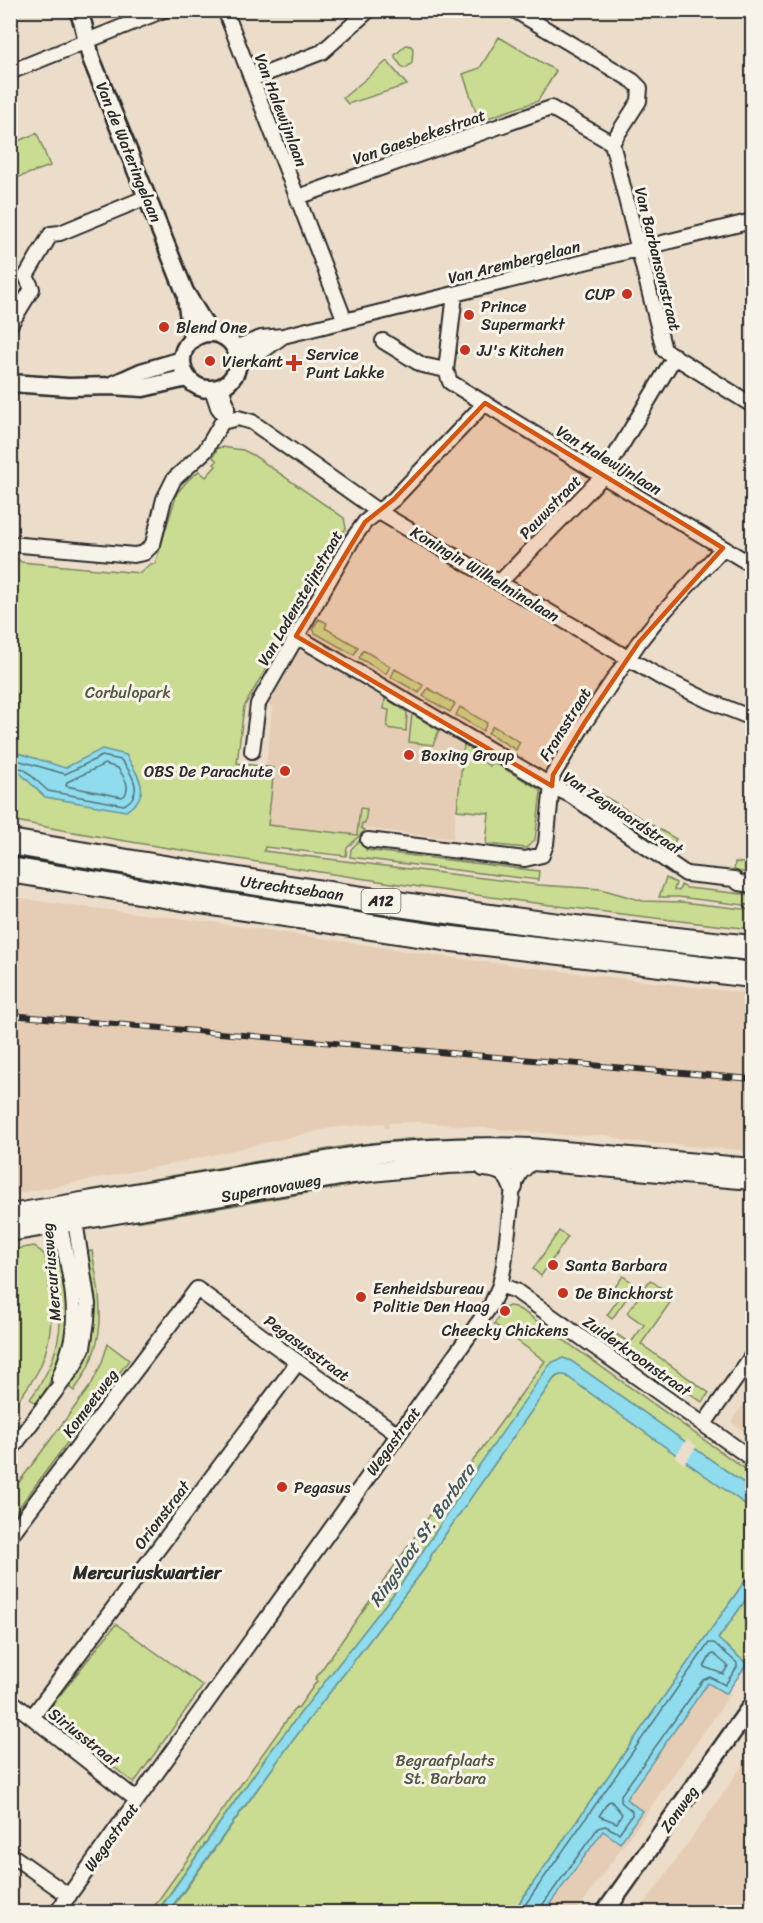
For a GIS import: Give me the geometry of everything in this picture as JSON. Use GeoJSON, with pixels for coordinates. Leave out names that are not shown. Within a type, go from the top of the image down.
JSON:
{"type":"FeatureCollection","features":[{"type":"Feature","properties":{"kind":"highway","name":"Utrechtsebaan"},"geometry":{"type":"LineString","coordinates":[[10,842],[228,879],[461,913],[753,948]]}},
{"type":"Feature","properties":{"kind":"highway","name":"Utrechtsebaan"},"geometry":{"type":"LineString","coordinates":[[10,870],[225,906],[433,936],[753,975]]}},
{"type":"Feature","properties":{"kind":"main road","name":"Supernovaweg"},"geometry":{"type":"LineString","coordinates":[[10,1214],[369,1154],[440,1148],[532,1155]]}},
{"type":"Feature","properties":{"kind":"main road","name":"Supernovaweg"},"geometry":{"type":"LineString","coordinates":[[10,1232],[353,1174],[532,1155]]}},
{"type":"Feature","properties":{"kind":"main road"},"geometry":{"type":"LineString","coordinates":[[532,1155],[753,1168]]}},
{"type":"Feature","properties":{"kind":"main road"},"geometry":{"type":"LineString","coordinates":[[532,1155],[753,1180]]}},
{"type":"Feature","properties":{"kind":"main road"},"geometry":{"type":"LineString","coordinates":[[471,1162],[478,1167],[490,1167],[502,1171],[508,1176],[513,1187]]}},
{"type":"Feature","properties":{"kind":"street","name":"Van de Wateringelaan"},"geometry":{"type":"LineString","coordinates":[[78,10],[91,58],[185,292],[200,337]]}},
{"type":"Feature","properties":{"kind":"street"},"geometry":{"type":"LineString","coordinates":[[10,72],[164,10]]}},
{"type":"Feature","properties":{"kind":"street","name":"Van Halewijnlaan"},"geometry":{"type":"LineString","coordinates":[[225,10],[345,321]]}},
{"type":"Feature","properties":{"kind":"street"},"geometry":{"type":"LineString","coordinates":[[252,79],[322,52],[369,10]]}},
{"type":"Feature","properties":{"kind":"street"},"geometry":{"type":"LineString","coordinates":[[514,10],[633,81],[640,88],[639,101],[612,143]]}},
{"type":"Feature","properties":{"kind":"street","name":"Van Gaesbekestraat"},"geometry":{"type":"LineString","coordinates":[[298,197],[551,108],[612,143]]}},
{"type":"Feature","properties":{"kind":"street","name":"Van Barbansonstraat"},"geometry":{"type":"LineString","coordinates":[[612,143],[664,350],[753,405]]}},
{"type":"Feature","properties":{"kind":"street"},"geometry":{"type":"LineString","coordinates":[[10,326],[32,289],[26,276],[51,234],[60,233],[147,198]]}},
{"type":"Feature","properties":{"kind":"street","name":"Van Arembergelaan"},"geometry":{"type":"LineString","coordinates":[[236,355],[264,350],[283,336],[753,220]]}},
{"type":"Feature","properties":{"kind":"street"},"geometry":{"type":"LineString","coordinates":[[448,376],[455,294]]}},
{"type":"Feature","properties":{"kind":"street"},"geometry":{"type":"LineString","coordinates":[[200,337],[223,337],[236,355],[234,375],[226,384],[217,388],[198,387],[187,378],[183,370],[182,360],[187,345],[200,337]]}},
{"type":"Feature","properties":{"kind":"street","name":"Van Halewijnlaan"},"geometry":{"type":"LineString","coordinates":[[383,341],[422,365],[448,376],[485,403],[753,565]]}},
{"type":"Feature","properties":{"kind":"street","name":"Pauwstraat"},"geometry":{"type":"LineString","coordinates":[[499,583],[603,476],[675,357]]}},
{"type":"Feature","properties":{"kind":"street"},"geometry":{"type":"LineString","coordinates":[[111,386],[141,372],[182,360]]}},
{"type":"Feature","properties":{"kind":"street"},"geometry":{"type":"LineString","coordinates":[[10,383],[143,388],[187,378]]}},
{"type":"Feature","properties":{"kind":"street"},"geometry":{"type":"LineString","coordinates":[[10,544],[134,555],[144,553],[153,544],[164,499],[174,479],[205,452],[220,425],[227,419],[218,407],[217,388]]}},
{"type":"Feature","properties":{"kind":"street","name":"Van Lodensteijnstraat"},"geometry":{"type":"LineString","coordinates":[[252,751],[258,704],[352,540],[365,522],[394,499],[485,403]]}},
{"type":"Feature","properties":{"kind":"street","name":"Koningin Wilhelminalaan"},"geometry":{"type":"LineString","coordinates":[[227,419],[238,418],[252,422],[379,512],[627,659],[709,701],[753,718]]}},
{"type":"Feature","properties":{"kind":"street","name":"Fransstraat"},"geometry":{"type":"LineString","coordinates":[[368,840],[525,859],[542,855],[546,844],[553,775],[558,766],[627,659],[659,617],[723,548]]}},
{"type":"Feature","properties":{"kind":"street","name":"Van Zegwaardstraat"},"geometry":{"type":"LineString","coordinates":[[296,636],[572,796],[686,874],[734,879],[739,884],[753,885]]}},
{"type":"Feature","properties":{"kind":"street","name":"Wegastraat"},"geometry":{"type":"LineString","coordinates":[[57,1912],[491,1305],[500,1285],[504,1265],[513,1187],[532,1155]]}},
{"type":"Feature","properties":{"kind":"street","name":"Mercuriusweg"},"geometry":{"type":"LineString","coordinates":[[10,1451],[53,1395],[68,1355],[73,1332],[68,1222],[65,1204]]}},
{"type":"Feature","properties":{"kind":"street","name":"Zuiderkroonstraat"},"geometry":{"type":"LineString","coordinates":[[500,1285],[516,1291],[753,1459]]}},
{"type":"Feature","properties":{"kind":"street","name":"Pegasusstraat"},"geometry":{"type":"LineString","coordinates":[[197,1289],[397,1434]]}},
{"type":"Feature","properties":{"kind":"street","name":"Komeetweg"},"geometry":{"type":"LineString","coordinates":[[10,1536],[197,1289]]}},
{"type":"Feature","properties":{"kind":"street"},"geometry":{"type":"LineString","coordinates":[[704,1424],[753,1356]]}},
{"type":"Feature","properties":{"kind":"street","name":"Orionstraat"},"geometry":{"type":"LineString","coordinates":[[32,1717],[298,1362]]}},
{"type":"Feature","properties":{"kind":"street","name":"Siriusstraat"},"geometry":{"type":"LineString","coordinates":[[10,1700],[137,1800]]}},
{"type":"Feature","properties":{"kind":"street","name":"Zonweg"},"geometry":{"type":"LineString","coordinates":[[605,1912],[753,1705]]}},
{"type":"Feature","properties":{"kind":"street"},"geometry":{"type":"LineString","coordinates":[[10,1854],[69,1896]]}},
{"type":"Feature","properties":{"kind":"highlighted area"},"geometry":{"type":"Polygon","coordinates":[[[485,403],[723,548],[639,642],[585,722],[553,775],[552,786],[296,636],[365,522],[394,499],[485,403]]]}},
{"type":"Feature","properties":{"kind":"shaded area"},"geometry":{"type":"Polygon","coordinates":[[[304,651],[463,744],[453,839],[364,828],[357,835],[268,825],[274,768],[266,767],[272,708],[269,703],[299,652],[304,651]]]}},
{"type":"Feature","properties":{"kind":"shaded area"},"geometry":{"type":"Polygon","coordinates":[[[10,896],[57,904],[204,921],[454,958],[752,994],[752,1151],[624,1141],[602,1135],[575,1136],[419,1122],[389,1123],[389,1128],[385,1128],[384,1123],[331,1128],[172,1164],[11,1195],[10,896]]]}},
{"type":"Feature","properties":{"kind":"shaded area"},"geometry":{"type":"Polygon","coordinates":[[[752,1392],[752,1437],[731,1422],[752,1392]]]}},
{"type":"Feature","properties":{"kind":"shaded area"},"geometry":{"type":"Polygon","coordinates":[[[706,1676],[731,1694],[576,1912],[539,1912],[706,1676]]]}},
{"type":"Feature","properties":{"kind":"shaded area"},"geometry":{"type":"Polygon","coordinates":[[[752,1752],[752,1912],[639,1912],[752,1752]]]}},
{"type":"Feature","properties":{"kind":"green space"},"geometry":{"type":"Polygon","coordinates":[[[499,37],[556,71],[538,101],[479,121],[463,74],[480,68],[499,37]]]}},
{"type":"Feature","properties":{"kind":"green space"},"geometry":{"type":"Polygon","coordinates":[[[406,45],[413,49],[412,63],[403,68],[395,55],[406,45]]]}},
{"type":"Feature","properties":{"kind":"green space"},"geometry":{"type":"Polygon","coordinates":[[[387,61],[407,85],[348,104],[343,98],[387,61]]]}},
{"type":"Feature","properties":{"kind":"green space"},"geometry":{"type":"Polygon","coordinates":[[[37,133],[50,166],[11,180],[11,144],[37,133]]]}},
{"type":"Feature","properties":{"kind":"green space","name":"Corbulopark"},"geometry":{"type":"Polygon","coordinates":[[[218,448],[243,450],[253,455],[344,518],[346,528],[244,707],[237,763],[274,768],[268,825],[357,835],[360,808],[367,809],[365,823],[362,823],[361,828],[365,830],[347,848],[346,856],[265,847],[264,851],[539,885],[601,889],[643,901],[682,902],[752,910],[752,929],[566,907],[381,881],[72,832],[11,820],[11,552],[21,562],[140,573],[150,564],[155,564],[177,493],[199,471],[206,477],[216,466],[214,464],[217,461],[213,457],[218,448]]]}},
{"type":"Feature","properties":{"kind":"green space"},"geometry":{"type":"Polygon","coordinates":[[[319,619],[327,623],[325,628],[358,647],[354,655],[315,633],[313,628],[319,619]]]}},
{"type":"Feature","properties":{"kind":"green space"},"geometry":{"type":"Polygon","coordinates":[[[363,650],[390,666],[386,674],[359,658],[363,650]]]}},
{"type":"Feature","properties":{"kind":"green space"},"geometry":{"type":"Polygon","coordinates":[[[395,669],[423,685],[419,693],[391,677],[395,669]]]}},
{"type":"Feature","properties":{"kind":"green space"},"geometry":{"type":"Polygon","coordinates":[[[428,688],[455,704],[450,712],[423,696],[428,688]]]}},
{"type":"Feature","properties":{"kind":"green space"},"geometry":{"type":"Polygon","coordinates":[[[385,698],[407,712],[406,731],[387,728],[389,710],[384,709],[385,698]]]}},
{"type":"Feature","properties":{"kind":"green space"},"geometry":{"type":"Polygon","coordinates":[[[460,707],[487,723],[483,731],[456,715],[460,707]]]}},
{"type":"Feature","properties":{"kind":"green space"},"geometry":{"type":"Polygon","coordinates":[[[412,714],[439,730],[433,745],[409,742],[412,714]]]}},
{"type":"Feature","properties":{"kind":"green space"},"geometry":{"type":"Polygon","coordinates":[[[493,726],[520,742],[516,750],[488,733],[493,726]]]}},
{"type":"Feature","properties":{"kind":"green space"},"geometry":{"type":"Polygon","coordinates":[[[464,744],[484,757],[482,761],[490,766],[493,762],[541,792],[535,840],[526,848],[486,844],[489,813],[457,810],[464,744]]]}},
{"type":"Feature","properties":{"kind":"green space"},"geometry":{"type":"Polygon","coordinates":[[[590,788],[616,803],[610,812],[585,795],[590,788]]]}},
{"type":"Feature","properties":{"kind":"green space"},"geometry":{"type":"Polygon","coordinates":[[[620,806],[646,821],[640,831],[614,814],[620,806]]]}},
{"type":"Feature","properties":{"kind":"green space"},"geometry":{"type":"Polygon","coordinates":[[[650,824],[676,839],[669,851],[644,834],[650,824]]]}},
{"type":"Feature","properties":{"kind":"green space"},"geometry":{"type":"Polygon","coordinates":[[[366,834],[366,850],[539,871],[538,880],[350,857],[351,849],[366,834]]]}},
{"type":"Feature","properties":{"kind":"green space"},"geometry":{"type":"Polygon","coordinates":[[[735,862],[752,864],[752,873],[734,871],[735,862]]]}},
{"type":"Feature","properties":{"kind":"green space"},"geometry":{"type":"Polygon","coordinates":[[[666,878],[676,883],[674,890],[679,891],[681,885],[687,888],[752,895],[752,906],[678,897],[659,897],[666,878]]]}},
{"type":"Feature","properties":{"kind":"green space"},"geometry":{"type":"Polygon","coordinates":[[[513,1138],[752,1159],[752,1164],[537,1145],[88,1192],[346,1146],[408,1139],[513,1138]]]}},
{"type":"Feature","properties":{"kind":"green space"},"geometry":{"type":"Polygon","coordinates":[[[383,1176],[384,1180],[137,1222],[135,1216],[383,1176]]]}},
{"type":"Feature","properties":{"kind":"green space"},"geometry":{"type":"Polygon","coordinates":[[[559,1231],[568,1237],[541,1276],[533,1269],[559,1231]]]}},
{"type":"Feature","properties":{"kind":"green space"},"geometry":{"type":"Polygon","coordinates":[[[34,1246],[45,1255],[51,1297],[51,1325],[40,1367],[11,1410],[11,1250],[34,1246]]]}},
{"type":"Feature","properties":{"kind":"green space"},"geometry":{"type":"Polygon","coordinates":[[[92,1251],[100,1307],[98,1339],[93,1356],[74,1391],[68,1386],[86,1353],[93,1322],[94,1306],[87,1252],[92,1251]]]}},
{"type":"Feature","properties":{"kind":"green space"},"geometry":{"type":"Polygon","coordinates":[[[60,1256],[66,1298],[66,1333],[57,1366],[37,1404],[30,1399],[50,1365],[59,1331],[61,1314],[55,1257],[60,1256]]]}},
{"type":"Feature","properties":{"kind":"green space"},"geometry":{"type":"Polygon","coordinates":[[[623,1276],[636,1285],[612,1319],[607,1315],[623,1293],[615,1287],[623,1276]]]}},
{"type":"Feature","properties":{"kind":"green space"},"geometry":{"type":"Polygon","coordinates":[[[650,1280],[674,1297],[641,1344],[709,1393],[702,1402],[610,1337],[613,1332],[630,1343],[644,1325],[627,1313],[650,1280]]]}},
{"type":"Feature","properties":{"kind":"green space"},"geometry":{"type":"Polygon","coordinates":[[[509,1306],[524,1312],[752,1474],[752,1489],[571,1361],[563,1358],[553,1362],[476,1470],[402,1583],[267,1756],[161,1906],[168,1912],[150,1912],[296,1707],[298,1708],[317,1681],[315,1679],[451,1485],[455,1486],[545,1361],[494,1324],[509,1306]]]}},
{"type":"Feature","properties":{"kind":"green space"},"geometry":{"type":"Polygon","coordinates":[[[108,1344],[129,1360],[11,1518],[11,1493],[91,1385],[108,1344]]]}},
{"type":"Feature","properties":{"kind":"green space","name":"Begraafplaats St. Barbara"},"geometry":{"type":"Polygon","coordinates":[[[560,1375],[565,1375],[752,1509],[752,1571],[513,1912],[169,1912],[287,1748],[425,1568],[433,1552],[553,1380],[560,1375]]]}},
{"type":"Feature","properties":{"kind":"green space"},"geometry":{"type":"Polygon","coordinates":[[[752,1591],[752,1635],[746,1644],[752,1649],[752,1656],[747,1664],[718,1639],[752,1591]]]}},
{"type":"Feature","properties":{"kind":"green space"},"geometry":{"type":"Polygon","coordinates":[[[116,1624],[203,1686],[134,1783],[46,1713],[116,1624]]]}},
{"type":"Feature","properties":{"kind":"water"},"geometry":{"type":"Polygon","coordinates":[[[102,749],[126,755],[139,778],[141,792],[139,798],[126,811],[45,797],[20,773],[11,771],[11,752],[65,768],[102,749]]]}},
{"type":"Feature","properties":{"kind":"water"},"geometry":{"type":"Polygon","coordinates":[[[563,1358],[571,1361],[752,1489],[752,1509],[565,1375],[555,1377],[433,1552],[425,1568],[287,1748],[168,1912],[161,1907],[267,1756],[402,1583],[476,1470],[548,1367],[563,1358]]]}},
{"type":"Feature","properties":{"kind":"water"},"geometry":{"type":"Polygon","coordinates":[[[752,1571],[752,1591],[718,1639],[747,1664],[726,1694],[708,1683],[626,1799],[642,1811],[620,1843],[603,1831],[544,1912],[513,1912],[752,1571]]]}},
{"type":"Feature","properties":{"kind":"pier"},"geometry":{"type":"Polygon","coordinates":[[[687,1439],[697,1446],[684,1464],[675,1457],[687,1439]]]}},
{"type":"Feature","properties":{"kind":"railway"},"geometry":{"type":"LineString","coordinates":[[10,1015],[752,1079]]}},
{"type":"Feature","properties":{"kind":"place","name":"CUP"},"geometry":{"type":"Point","coordinates":[627,294]}},
{"type":"Feature","properties":{"kind":"place","name":"Prince Supermarkt"},"geometry":{"type":"Point","coordinates":[469,315]}},
{"type":"Feature","properties":{"kind":"place","name":"Blend One"},"geometry":{"type":"Point","coordinates":[164,327]}},
{"type":"Feature","properties":{"kind":"place","name":"JJ's Kitchen"},"geometry":{"type":"Point","coordinates":[465,350]}},
{"type":"Feature","properties":{"kind":"place","name":"Vierkant"},"geometry":{"type":"Point","coordinates":[210,361]}},
{"type":"Feature","properties":{"kind":"place","name":"Service Punt Lakke"},"geometry":{"type":"Point","coordinates":[294,363]}},
{"type":"Feature","properties":{"kind":"place","name":"Boxing Group"},"geometry":{"type":"Point","coordinates":[409,755]}},
{"type":"Feature","properties":{"kind":"place","name":"OBS De Parachute"},"geometry":{"type":"Point","coordinates":[285,771]}},
{"type":"Feature","properties":{"kind":"place","name":"Santa Barbara"},"geometry":{"type":"Point","coordinates":[553,1265]}},
{"type":"Feature","properties":{"kind":"place","name":"De Binckhorst"},"geometry":{"type":"Point","coordinates":[563,1293]}},
{"type":"Feature","properties":{"kind":"place","name":"Eenheidsbureau Politie Den Haag"},"geometry":{"type":"Point","coordinates":[361,1297]}},
{"type":"Feature","properties":{"kind":"place","name":"Cheecky Chickens"},"geometry":{"type":"Point","coordinates":[505,1311]}},
{"type":"Feature","properties":{"kind":"place","name":"Pegasus"},"geometry":{"type":"Point","coordinates":[282,1487]}},
{"type":"Feature","properties":{"kind":"district","name":"Mercuriuskwartier"},"geometry":{"type":"Point","coordinates":[147,1573]}},
{"type":"Feature","properties":{"kind":"water label","name":"Ringsloot St. Barbara"},"geometry":{"type":"Point","coordinates":[422,1535]}}]}
